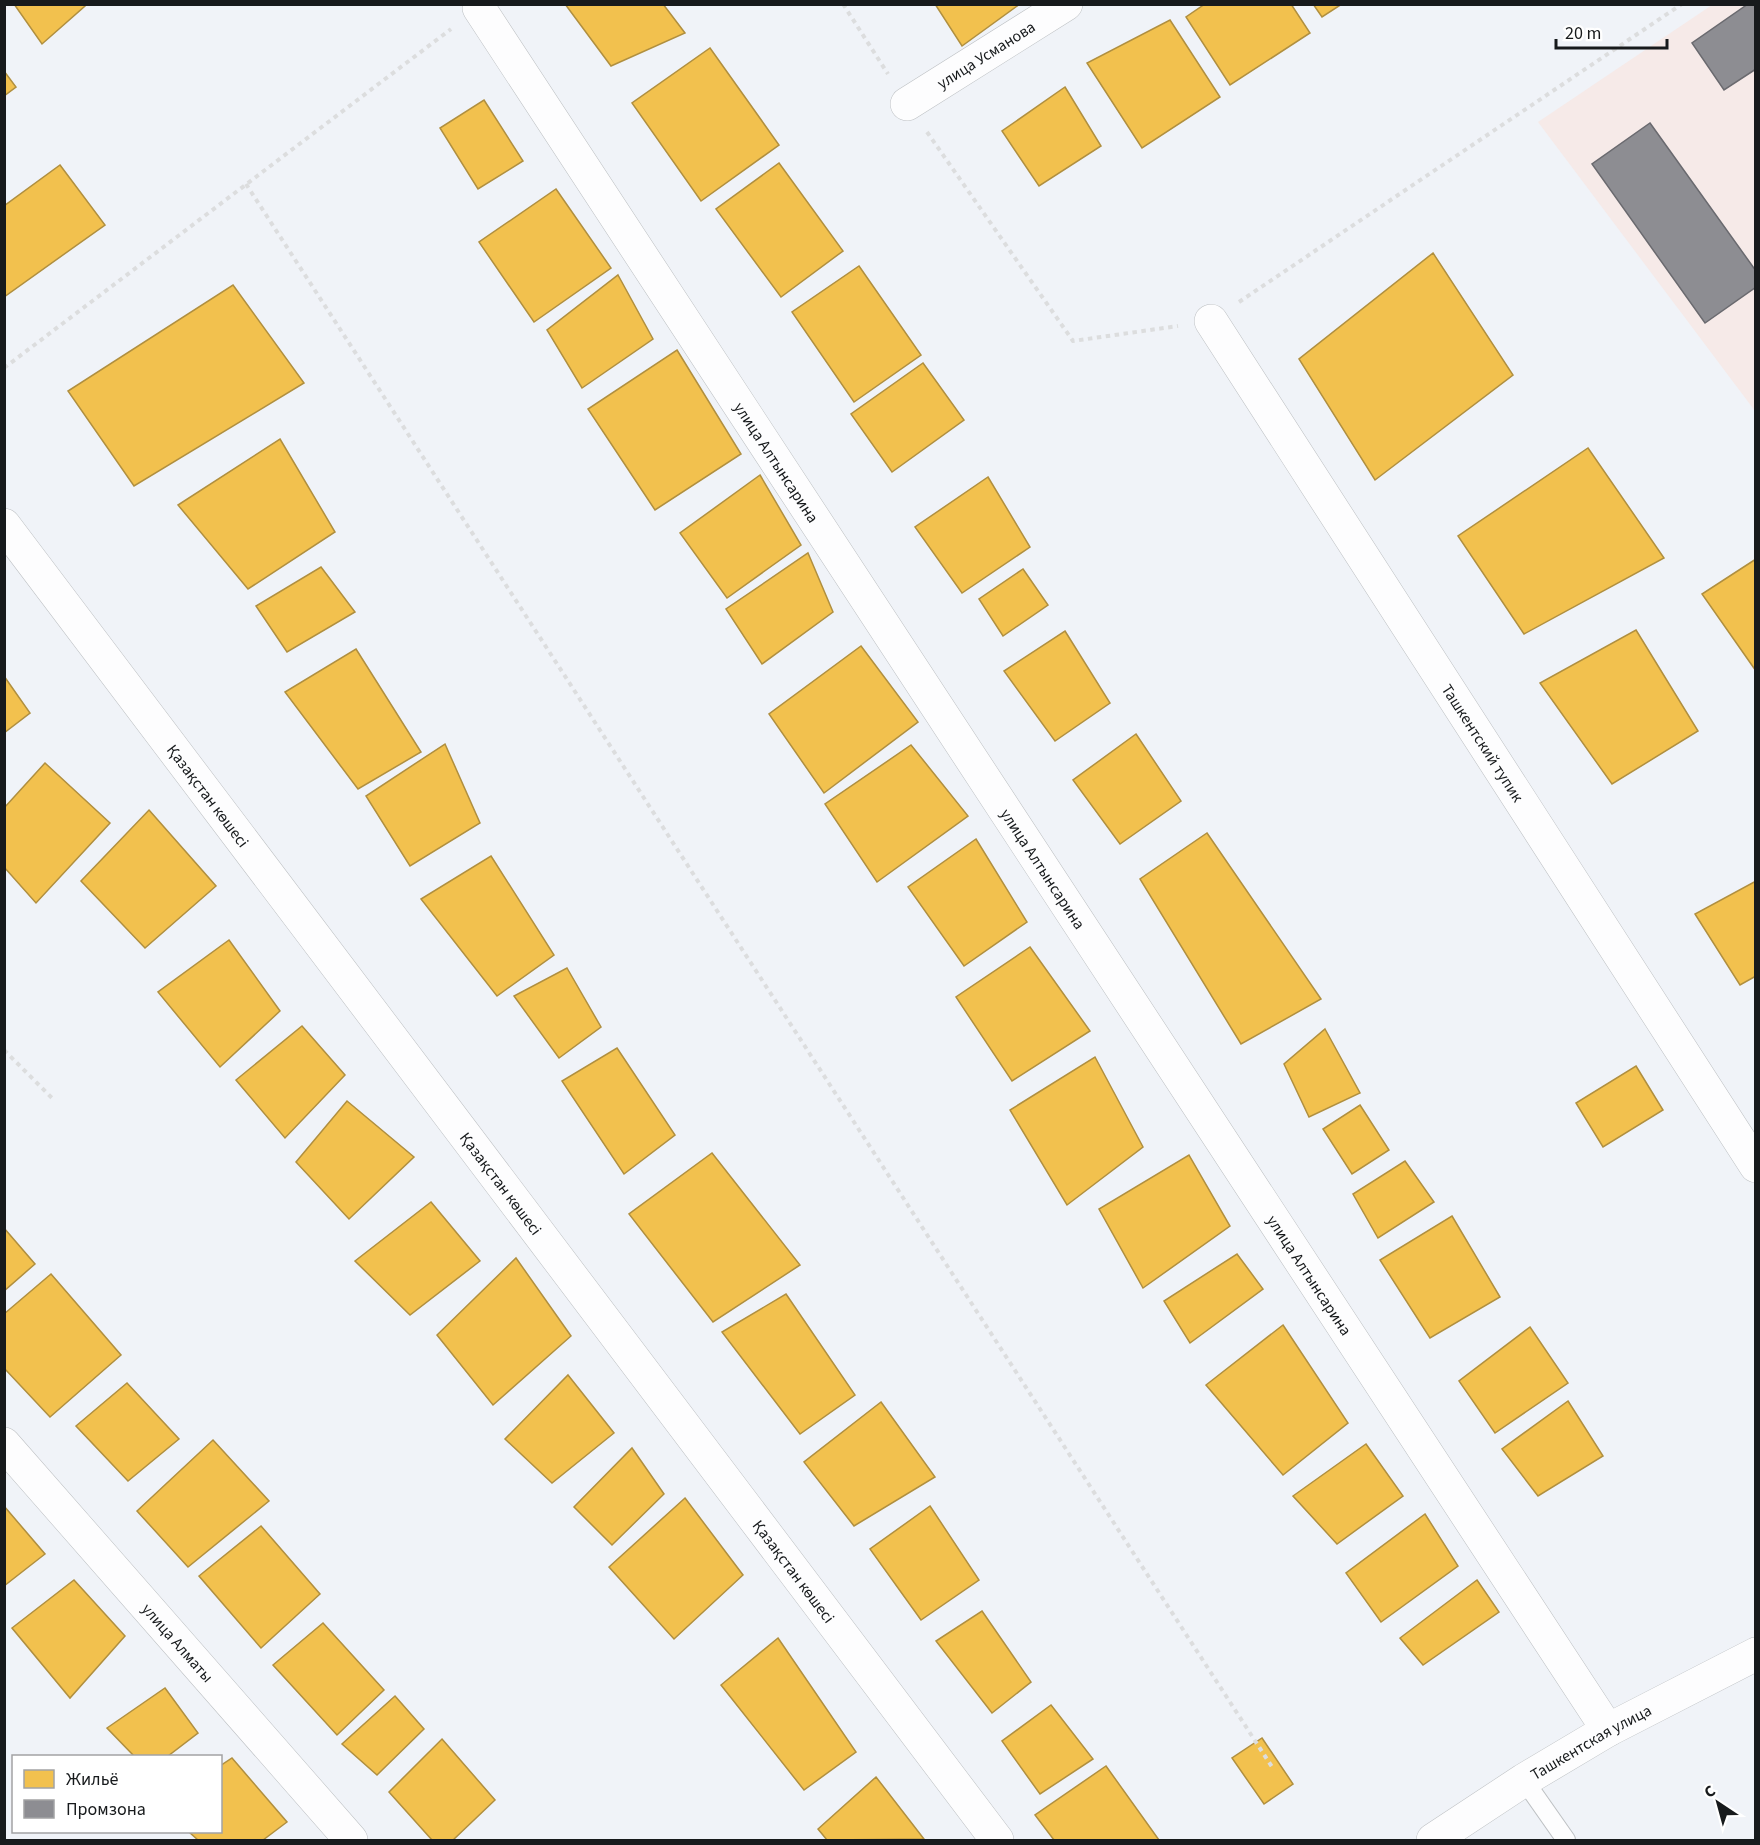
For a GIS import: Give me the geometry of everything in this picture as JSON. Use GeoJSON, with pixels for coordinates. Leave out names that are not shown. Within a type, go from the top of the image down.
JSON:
{"type":"FeatureCollection","features":[{"type":"Feature","properties":{"kind":"street","name":"улица Усманова"},"geometry":{"type":"LineString","coordinates":[[907,104],[1066,4]]}},
{"type":"Feature","properties":{"kind":"street","name":"улица Алтынсарина"},"geometry":{"type":"LineString","coordinates":[[478,8],[1608,1730]]}},
{"type":"Feature","properties":{"kind":"street","name":"Ташкентский тупик"},"geometry":{"type":"LineString","coordinates":[[1211,321],[1755,1166]]}},
{"type":"Feature","properties":{"kind":"street","name":"Қазақстан көшесі"},"geometry":{"type":"LineString","coordinates":[[4,525],[997,1840]]}},
{"type":"Feature","properties":{"kind":"street","name":"улица Алматы"},"geometry":{"type":"LineString","coordinates":[[4,1444],[351,1840]]}},
{"type":"Feature","properties":{"kind":"street","name":"Ташкентская улица"},"geometry":{"type":"LineString","coordinates":[[1433,1840],[1524,1780],[1608,1730],[1755,1654]]}},
{"type":"Feature","properties":{"kind":"lane"},"geometry":{"type":"LineString","coordinates":[[1524,1780],[1566,1840]]}},
{"type":"Feature","properties":{"kind":"path"},"geometry":{"type":"LineString","coordinates":[[843,4],[907,104],[1073,341],[1211,321],[1682,4]]}},
{"type":"Feature","properties":{"kind":"path"},"geometry":{"type":"LineString","coordinates":[[4,368],[478,8]]}},
{"type":"Feature","properties":{"kind":"path"},"geometry":{"type":"LineString","coordinates":[[246,184],[1274,1770]]}},
{"type":"Feature","properties":{"kind":"path"},"geometry":{"type":"LineString","coordinates":[[4,1050],[54,1100]]}},
{"type":"Feature","properties":{"kind":"shaded area"},"geometry":{"type":"Polygon","coordinates":[[[1712,5],[1755,5],[1755,411],[1538,122],[1712,5]]]}},
{"type":"Feature","properties":{"kind":"building: Жильё"},"geometry":{"type":"Polygon","coordinates":[[[14,4],[84,4],[85,6],[42,44],[14,4]]]}},
{"type":"Feature","properties":{"kind":"building: Жильё"},"geometry":{"type":"Polygon","coordinates":[[[565,4],[663,4],[685,33],[611,66],[565,4]]]}},
{"type":"Feature","properties":{"kind":"building: Жильё"},"geometry":{"type":"Polygon","coordinates":[[[935,4],[1020,4],[962,46],[935,4]]]}},
{"type":"Feature","properties":{"kind":"building: Жильё"},"geometry":{"type":"Polygon","coordinates":[[[1205,4],[1291,4],[1310,33],[1230,85],[1186,17],[1205,4]]]}},
{"type":"Feature","properties":{"kind":"building: Жильё"},"geometry":{"type":"Polygon","coordinates":[[[1313,4],[1342,4],[1322,17],[1313,4]]]}},
{"type":"Feature","properties":{"kind":"building: Жильё"},"geometry":{"type":"Polygon","coordinates":[[[1170,20],[1220,97],[1142,148],[1087,63],[1170,20]]]}},
{"type":"Feature","properties":{"kind":"building: Жильё"},"geometry":{"type":"Polygon","coordinates":[[[710,48],[779,145],[701,201],[632,103],[710,48]]]}},
{"type":"Feature","properties":{"kind":"building: Жильё"},"geometry":{"type":"Polygon","coordinates":[[[4,71],[16,87],[4,96],[4,71]]]}},
{"type":"Feature","properties":{"kind":"building: Жильё"},"geometry":{"type":"Polygon","coordinates":[[[1065,87],[1101,146],[1039,186],[1002,131],[1065,87]]]}},
{"type":"Feature","properties":{"kind":"building: Жильё"},"geometry":{"type":"Polygon","coordinates":[[[484,100],[523,161],[478,189],[440,128],[484,100]]]}},
{"type":"Feature","properties":{"kind":"building: Жильё"},"geometry":{"type":"Polygon","coordinates":[[[779,163],[843,251],[781,297],[716,209],[779,163]]]}},
{"type":"Feature","properties":{"kind":"building: Жильё"},"geometry":{"type":"Polygon","coordinates":[[[60,165],[105,225],[4,297],[4,206],[60,165]]]}},
{"type":"Feature","properties":{"kind":"building: Жильё"},"geometry":{"type":"Polygon","coordinates":[[[556,189],[611,268],[534,322],[479,242],[556,189]]]}},
{"type":"Feature","properties":{"kind":"building: Жильё"},"geometry":{"type":"Polygon","coordinates":[[[1433,253],[1513,375],[1375,480],[1299,359],[1433,253]]]}},
{"type":"Feature","properties":{"kind":"building: Жильё"},"geometry":{"type":"Polygon","coordinates":[[[859,266],[921,355],[854,402],[792,312],[859,266]]]}},
{"type":"Feature","properties":{"kind":"building: Жильё"},"geometry":{"type":"Polygon","coordinates":[[[618,275],[653,339],[582,388],[547,330],[618,275]]]}},
{"type":"Feature","properties":{"kind":"building: Жильё"},"geometry":{"type":"Polygon","coordinates":[[[233,285],[304,383],[134,486],[68,391],[233,285]]]}},
{"type":"Feature","properties":{"kind":"building: Жильё"},"geometry":{"type":"Polygon","coordinates":[[[677,350],[741,454],[655,510],[588,409],[677,350]]]}},
{"type":"Feature","properties":{"kind":"building: Жильё"},"geometry":{"type":"Polygon","coordinates":[[[923,363],[964,420],[892,472],[851,414],[923,363]]]}},
{"type":"Feature","properties":{"kind":"building: Жильё"},"geometry":{"type":"Polygon","coordinates":[[[280,439],[335,532],[248,589],[178,505],[280,439]]]}},
{"type":"Feature","properties":{"kind":"building: Жильё"},"geometry":{"type":"Polygon","coordinates":[[[1588,448],[1664,558],[1524,634],[1458,536],[1588,448]]]}},
{"type":"Feature","properties":{"kind":"building: Жильё"},"geometry":{"type":"Polygon","coordinates":[[[760,475],[801,545],[727,598],[680,533],[760,475]]]}},
{"type":"Feature","properties":{"kind":"building: Жильё"},"geometry":{"type":"Polygon","coordinates":[[[988,477],[1030,547],[962,593],[915,527],[988,477]]]}},
{"type":"Feature","properties":{"kind":"building: Жильё"},"geometry":{"type":"Polygon","coordinates":[[[808,553],[833,612],[762,664],[726,609],[808,553]]]}},
{"type":"Feature","properties":{"kind":"building: Жильё"},"geometry":{"type":"Polygon","coordinates":[[[1756,559],[1756,671],[1702,594],[1756,559]]]}},
{"type":"Feature","properties":{"kind":"building: Жильё"},"geometry":{"type":"Polygon","coordinates":[[[321,567],[355,612],[287,652],[256,606],[321,567]]]}},
{"type":"Feature","properties":{"kind":"building: Жильё"},"geometry":{"type":"Polygon","coordinates":[[[1023,569],[1048,605],[1003,636],[979,599],[1023,569]]]}},
{"type":"Feature","properties":{"kind":"building: Жильё"},"geometry":{"type":"Polygon","coordinates":[[[1636,630],[1698,731],[1612,784],[1540,683],[1636,630]]]}},
{"type":"Feature","properties":{"kind":"building: Жильё"},"geometry":{"type":"Polygon","coordinates":[[[1065,631],[1110,703],[1055,741],[1004,671],[1065,631]]]}},
{"type":"Feature","properties":{"kind":"building: Жильё"},"geometry":{"type":"Polygon","coordinates":[[[861,646],[918,722],[824,793],[769,714],[861,646]]]}},
{"type":"Feature","properties":{"kind":"building: Жильё"},"geometry":{"type":"Polygon","coordinates":[[[356,649],[421,752],[358,789],[285,692],[356,649]]]}},
{"type":"Feature","properties":{"kind":"building: Жильё"},"geometry":{"type":"Polygon","coordinates":[[[4,676],[30,713],[4,733],[4,676]]]}},
{"type":"Feature","properties":{"kind":"building: Жильё"},"geometry":{"type":"Polygon","coordinates":[[[1136,734],[1181,801],[1120,844],[1073,780],[1136,734]]]}},
{"type":"Feature","properties":{"kind":"building: Жильё"},"geometry":{"type":"Polygon","coordinates":[[[445,744],[480,823],[410,866],[366,796],[445,744]]]}},
{"type":"Feature","properties":{"kind":"building: Жильё"},"geometry":{"type":"Polygon","coordinates":[[[911,745],[968,816],[877,882],[825,804],[911,745]]]}},
{"type":"Feature","properties":{"kind":"building: Жильё"},"geometry":{"type":"Polygon","coordinates":[[[45,763],[110,823],[36,903],[4,867],[4,808],[45,763]]]}},
{"type":"Feature","properties":{"kind":"building: Жильё"},"geometry":{"type":"Polygon","coordinates":[[[149,810],[216,886],[145,948],[81,881],[149,810]]]}},
{"type":"Feature","properties":{"kind":"building: Жильё"},"geometry":{"type":"Polygon","coordinates":[[[1207,833],[1321,999],[1241,1044],[1140,879],[1207,833]]]}},
{"type":"Feature","properties":{"kind":"building: Жильё"},"geometry":{"type":"Polygon","coordinates":[[[976,839],[1027,922],[964,966],[908,887],[976,839]]]}},
{"type":"Feature","properties":{"kind":"building: Жильё"},"geometry":{"type":"Polygon","coordinates":[[[491,856],[554,955],[497,996],[421,899],[491,856]]]}},
{"type":"Feature","properties":{"kind":"building: Жильё"},"geometry":{"type":"Polygon","coordinates":[[[1756,881],[1756,976],[1740,985],[1695,914],[1756,881]]]}},
{"type":"Feature","properties":{"kind":"building: Жильё"},"geometry":{"type":"Polygon","coordinates":[[[229,940],[280,1011],[220,1067],[158,992],[229,940]]]}},
{"type":"Feature","properties":{"kind":"building: Жильё"},"geometry":{"type":"Polygon","coordinates":[[[1030,947],[1090,1031],[1012,1081],[956,997],[1030,947]]]}},
{"type":"Feature","properties":{"kind":"building: Жильё"},"geometry":{"type":"Polygon","coordinates":[[[567,968],[601,1027],[559,1058],[514,996],[567,968]]]}},
{"type":"Feature","properties":{"kind":"building: Жильё"},"geometry":{"type":"Polygon","coordinates":[[[302,1026],[345,1075],[285,1138],[236,1080],[302,1026]]]}},
{"type":"Feature","properties":{"kind":"building: Жильё"},"geometry":{"type":"Polygon","coordinates":[[[1325,1029],[1360,1093],[1309,1117],[1284,1064],[1325,1029]]]}},
{"type":"Feature","properties":{"kind":"building: Жильё"},"geometry":{"type":"Polygon","coordinates":[[[617,1048],[675,1135],[624,1174],[562,1081],[617,1048]]]}},
{"type":"Feature","properties":{"kind":"building: Жильё"},"geometry":{"type":"Polygon","coordinates":[[[1095,1057],[1143,1147],[1067,1205],[1010,1110],[1095,1057]]]}},
{"type":"Feature","properties":{"kind":"building: Жильё"},"geometry":{"type":"Polygon","coordinates":[[[1636,1066],[1663,1110],[1603,1147],[1576,1103],[1636,1066]]]}},
{"type":"Feature","properties":{"kind":"building: Жильё"},"geometry":{"type":"Polygon","coordinates":[[[347,1101],[414,1157],[349,1219],[296,1162],[347,1101]]]}},
{"type":"Feature","properties":{"kind":"building: Жильё"},"geometry":{"type":"Polygon","coordinates":[[[1360,1105],[1389,1150],[1352,1174],[1323,1129],[1360,1105]]]}},
{"type":"Feature","properties":{"kind":"building: Жильё"},"geometry":{"type":"Polygon","coordinates":[[[712,1153],[800,1265],[713,1322],[629,1214],[712,1153]]]}},
{"type":"Feature","properties":{"kind":"building: Жильё"},"geometry":{"type":"Polygon","coordinates":[[[1189,1155],[1230,1226],[1143,1288],[1099,1209],[1189,1155]]]}},
{"type":"Feature","properties":{"kind":"building: Жильё"},"geometry":{"type":"Polygon","coordinates":[[[1405,1161],[1434,1202],[1378,1238],[1353,1194],[1405,1161]]]}},
{"type":"Feature","properties":{"kind":"building: Жильё"},"geometry":{"type":"Polygon","coordinates":[[[431,1202],[480,1261],[410,1315],[355,1261],[431,1202]]]}},
{"type":"Feature","properties":{"kind":"building: Жильё"},"geometry":{"type":"Polygon","coordinates":[[[1452,1216],[1500,1297],[1430,1338],[1380,1260],[1452,1216]]]}},
{"type":"Feature","properties":{"kind":"building: Жильё"},"geometry":{"type":"Polygon","coordinates":[[[4,1228],[35,1264],[4,1291],[4,1228]]]}},
{"type":"Feature","properties":{"kind":"building: Жильё"},"geometry":{"type":"Polygon","coordinates":[[[1237,1254],[1263,1289],[1190,1343],[1164,1301],[1237,1254]]]}},
{"type":"Feature","properties":{"kind":"building: Жильё"},"geometry":{"type":"Polygon","coordinates":[[[516,1258],[571,1336],[493,1405],[437,1335],[516,1258]]]}},
{"type":"Feature","properties":{"kind":"building: Жильё"},"geometry":{"type":"Polygon","coordinates":[[[51,1274],[121,1355],[50,1417],[4,1368],[4,1314],[51,1274]]]}},
{"type":"Feature","properties":{"kind":"building: Жильё"},"geometry":{"type":"Polygon","coordinates":[[[786,1294],[855,1395],[800,1434],[722,1332],[786,1294]]]}},
{"type":"Feature","properties":{"kind":"building: Жильё"},"geometry":{"type":"Polygon","coordinates":[[[1283,1325],[1348,1423],[1283,1475],[1206,1385],[1283,1325]]]}},
{"type":"Feature","properties":{"kind":"building: Жильё"},"geometry":{"type":"Polygon","coordinates":[[[1530,1327],[1568,1383],[1495,1433],[1459,1381],[1530,1327]]]}},
{"type":"Feature","properties":{"kind":"building: Жильё"},"geometry":{"type":"Polygon","coordinates":[[[568,1375],[614,1433],[552,1483],[505,1439],[568,1375]]]}},
{"type":"Feature","properties":{"kind":"building: Жильё"},"geometry":{"type":"Polygon","coordinates":[[[127,1383],[179,1439],[128,1481],[76,1426],[127,1383]]]}},
{"type":"Feature","properties":{"kind":"building: Жильё"},"geometry":{"type":"Polygon","coordinates":[[[1568,1401],[1603,1456],[1538,1496],[1502,1449],[1568,1401]]]}},
{"type":"Feature","properties":{"kind":"building: Жильё"},"geometry":{"type":"Polygon","coordinates":[[[881,1402],[935,1477],[854,1526],[804,1462],[881,1402]]]}},
{"type":"Feature","properties":{"kind":"building: Жильё"},"geometry":{"type":"Polygon","coordinates":[[[213,1440],[269,1501],[188,1567],[137,1511],[213,1440]]]}},
{"type":"Feature","properties":{"kind":"building: Жильё"},"geometry":{"type":"Polygon","coordinates":[[[1366,1444],[1403,1496],[1337,1544],[1293,1496],[1366,1444]]]}},
{"type":"Feature","properties":{"kind":"building: Жильё"},"geometry":{"type":"Polygon","coordinates":[[[632,1448],[664,1494],[612,1545],[574,1507],[632,1448]]]}},
{"type":"Feature","properties":{"kind":"building: Жильё"},"geometry":{"type":"Polygon","coordinates":[[[685,1498],[743,1575],[674,1639],[609,1567],[685,1498]]]}},
{"type":"Feature","properties":{"kind":"building: Жильё"},"geometry":{"type":"Polygon","coordinates":[[[4,1506],[45,1554],[4,1586],[4,1506]]]}},
{"type":"Feature","properties":{"kind":"building: Жильё"},"geometry":{"type":"Polygon","coordinates":[[[930,1506],[979,1580],[921,1620],[870,1549],[930,1506]]]}},
{"type":"Feature","properties":{"kind":"building: Жильё"},"geometry":{"type":"Polygon","coordinates":[[[1425,1514],[1458,1566],[1381,1622],[1346,1573],[1425,1514]]]}},
{"type":"Feature","properties":{"kind":"building: Жильё"},"geometry":{"type":"Polygon","coordinates":[[[261,1526],[320,1594],[261,1648],[199,1576],[261,1526]]]}},
{"type":"Feature","properties":{"kind":"building: Жильё"},"geometry":{"type":"Polygon","coordinates":[[[74,1580],[125,1636],[70,1698],[12,1628],[74,1580]]]}},
{"type":"Feature","properties":{"kind":"building: Жильё"},"geometry":{"type":"Polygon","coordinates":[[[1477,1580],[1499,1612],[1423,1665],[1400,1638],[1477,1580]]]}},
{"type":"Feature","properties":{"kind":"building: Жильё"},"geometry":{"type":"Polygon","coordinates":[[[982,1611],[1031,1682],[992,1713],[936,1641],[982,1611]]]}},
{"type":"Feature","properties":{"kind":"building: Жильё"},"geometry":{"type":"Polygon","coordinates":[[[323,1623],[384,1690],[337,1735],[273,1665],[323,1623]]]}},
{"type":"Feature","properties":{"kind":"building: Жильё"},"geometry":{"type":"Polygon","coordinates":[[[778,1638],[856,1752],[804,1790],[721,1685],[778,1638]]]}},
{"type":"Feature","properties":{"kind":"building: Жильё"},"geometry":{"type":"Polygon","coordinates":[[[165,1688],[198,1733],[169,1755],[133,1755],[107,1728],[165,1688]]]}},
{"type":"Feature","properties":{"kind":"building: Жильё"},"geometry":{"type":"Polygon","coordinates":[[[395,1696],[424,1729],[377,1775],[342,1744],[395,1696]]]}},
{"type":"Feature","properties":{"kind":"building: Жильё"},"geometry":{"type":"Polygon","coordinates":[[[1051,1705],[1093,1759],[1040,1794],[1002,1741],[1051,1705]]]}},
{"type":"Feature","properties":{"kind":"building: Жильё"},"geometry":{"type":"Polygon","coordinates":[[[1262,1738],[1293,1784],[1264,1804],[1232,1758],[1262,1738]]]}},
{"type":"Feature","properties":{"kind":"building: Жильё"},"geometry":{"type":"Polygon","coordinates":[[[442,1739],[495,1800],[453,1840],[432,1840],[389,1792],[442,1739]]]}},
{"type":"Feature","properties":{"kind":"building: Жильё"},"geometry":{"type":"Polygon","coordinates":[[[232,1758],[287,1822],[263,1840],[198,1840],[190,1833],[222,1833],[222,1765],[232,1758]]]}},
{"type":"Feature","properties":{"kind":"building: Жильё"},"geometry":{"type":"Polygon","coordinates":[[[1106,1766],[1159,1840],[1054,1840],[1035,1815],[1106,1766]]]}},
{"type":"Feature","properties":{"kind":"building: Жильё"},"geometry":{"type":"Polygon","coordinates":[[[876,1777],[924,1839],[827,1840],[818,1829],[876,1777]]]}},
{"type":"Feature","properties":{"kind":"building: Промзона"},"geometry":{"type":"Polygon","coordinates":[[[1748,4],[1756,4],[1756,69],[1724,90],[1692,43],[1748,4]]]}},
{"type":"Feature","properties":{"kind":"building: Промзона"},"geometry":{"type":"Polygon","coordinates":[[[1650,123],[1756,271],[1756,287],[1705,323],[1592,164],[1650,123]]]}}]}
